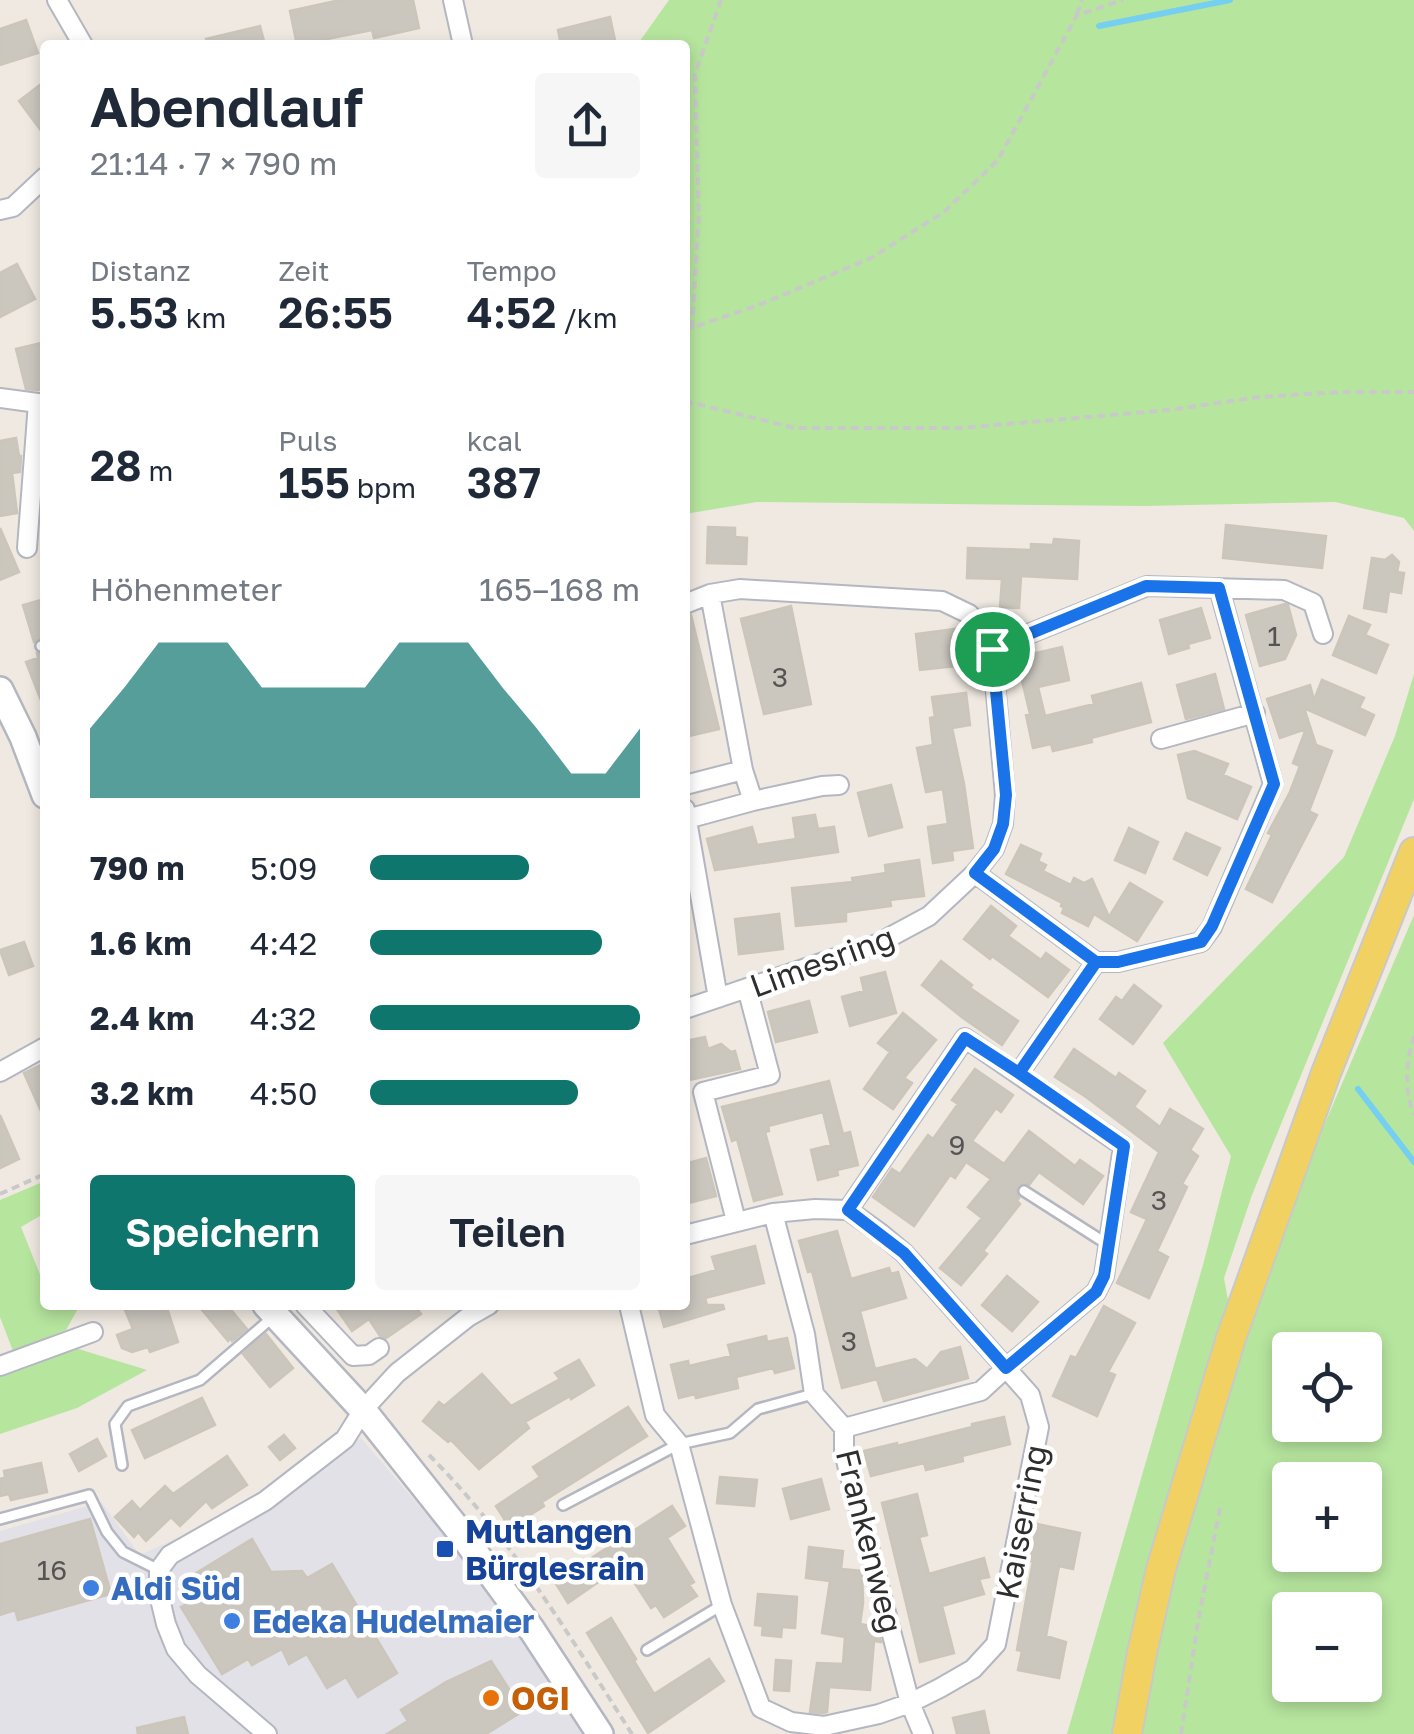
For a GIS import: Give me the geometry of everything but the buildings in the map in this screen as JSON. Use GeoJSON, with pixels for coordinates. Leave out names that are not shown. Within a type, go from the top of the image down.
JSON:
{"type":"FeatureCollection","features":[{"type":"Feature","properties":{"kind":"main road"},"geometry":{"type":"LineString","coordinates":[[1127,1734],[1161,1569],[1208,1412],[1326,1073],[1414,852]]}},
{"type":"Feature","properties":{"kind":"street"},"geometry":{"type":"LineString","coordinates":[[453,0],[462,40]]}},
{"type":"Feature","properties":{"kind":"street"},"geometry":{"type":"LineString","coordinates":[[63,1],[81,40]]}},
{"type":"Feature","properties":{"kind":"street"},"geometry":{"type":"LineString","coordinates":[[0,210],[13,206],[40,182]]}},
{"type":"Feature","properties":{"kind":"street"},"geometry":{"type":"LineString","coordinates":[[0,398],[40,403]]}},
{"type":"Feature","properties":{"kind":"street"},"geometry":{"type":"LineString","coordinates":[[27,548],[40,422]]}},
{"type":"Feature","properties":{"kind":"street"},"geometry":{"type":"LineString","coordinates":[[690,602],[740,589],[942,601],[969,614],[984,630],[992,649],[1146,586],[1284,590],[1313,604],[1323,634]]}},
{"type":"Feature","properties":{"kind":"street"},"geometry":{"type":"LineString","coordinates":[[975,873],[1096,962],[1118,962],[1201,942],[1212,926],[1274,784],[1219,588]]}},
{"type":"Feature","properties":{"kind":"street"},"geometry":{"type":"LineString","coordinates":[[710,594],[743,770],[753,802]]}},
{"type":"Feature","properties":{"kind":"street","name":"Limesring"},"geometry":{"type":"LineString","coordinates":[[690,1007],[877,944],[929,916],[975,873],[994,849],[1003,824],[1006,795],[992,649]]}},
{"type":"Feature","properties":{"kind":"street"},"geometry":{"type":"LineString","coordinates":[[0,690],[40,782]]}},
{"type":"Feature","properties":{"kind":"street"},"geometry":{"type":"LineString","coordinates":[[1161,739],[1255,714]]}},
{"type":"Feature","properties":{"kind":"street"},"geometry":{"type":"LineString","coordinates":[[690,784],[743,770]]}},
{"type":"Feature","properties":{"kind":"street"},"geometry":{"type":"LineString","coordinates":[[690,813],[839,785]]}},
{"type":"Feature","properties":{"kind":"street"},"geometry":{"type":"LineString","coordinates":[[690,837],[718,998]]}},
{"type":"Feature","properties":{"kind":"street"},"geometry":{"type":"LineString","coordinates":[[1019,1073],[1096,962]]}},
{"type":"Feature","properties":{"kind":"street"},"geometry":{"type":"LineString","coordinates":[[736,1222],[702,1092],[770,1075],[747,988]]}},
{"type":"Feature","properties":{"kind":"street"},"geometry":{"type":"LineString","coordinates":[[690,1234],[773,1213],[848,1210],[965,1038],[1124,1146],[1104,1276],[1096,1292],[981,1392],[844,1428]]}},
{"type":"Feature","properties":{"kind":"street"},"geometry":{"type":"LineString","coordinates":[[0,1072],[40,1050]]}},
{"type":"Feature","properties":{"kind":"street","name":"Kaiserring"},"geometry":{"type":"LineString","coordinates":[[630,1310],[655,1415],[679,1444],[722,1606],[761,1708],[792,1728],[824,1726],[910,1703],[973,1669],[996,1644],[1040,1427],[1030,1395],[904,1253],[848,1210]]}},
{"type":"Feature","properties":{"kind":"street"},"geometry":{"type":"LineString","coordinates":[[773,1213],[805,1334],[814,1394]]}},
{"type":"Feature","properties":{"kind":"street"},"geometry":{"type":"LineString","coordinates":[[271,1310],[363,1410],[502,1587],[600,1734]]}},
{"type":"Feature","properties":{"kind":"street"},"geometry":{"type":"LineString","coordinates":[[310,1310],[353,1356],[368,1355],[380,1348]]}},
{"type":"Feature","properties":{"kind":"street"},"geometry":{"type":"LineString","coordinates":[[267,1734],[198,1675],[176,1649],[159,1595],[159,1570],[170,1555],[265,1501],[345,1439],[363,1410],[396,1373],[480,1310]]}},
{"type":"Feature","properties":{"kind":"street"},"geometry":{"type":"LineString","coordinates":[[0,1366],[93,1332]]}},
{"type":"Feature","properties":{"kind":"street","name":"Frankenweg"},"geometry":{"type":"LineString","coordinates":[[814,1394],[844,1428],[844,1452],[910,1703],[923,1734]]}},
{"type":"Feature","properties":{"kind":"lane"},"geometry":{"type":"LineString","coordinates":[[1024,1190],[1109,1246]]}},
{"type":"Feature","properties":{"kind":"lane"},"geometry":{"type":"LineString","coordinates":[[122,1465],[115,1424],[128,1406],[200,1380],[271,1310]]}},
{"type":"Feature","properties":{"kind":"lane"},"geometry":{"type":"LineString","coordinates":[[564,1505],[679,1444],[730,1432],[758,1409],[814,1394]]}},
{"type":"Feature","properties":{"kind":"lane"},"geometry":{"type":"LineString","coordinates":[[0,1519],[89,1494],[123,1552],[159,1570]]}},
{"type":"Feature","properties":{"kind":"lane"},"geometry":{"type":"LineString","coordinates":[[647,1650],[722,1606]]}},
{"type":"Feature","properties":{"kind":"path"},"geometry":{"type":"LineString","coordinates":[[721,0],[694,74],[699,218],[692,328],[870,258],[944,212],[998,160],[1082,0]]}},
{"type":"Feature","properties":{"kind":"path"},"geometry":{"type":"LineString","coordinates":[[1077,14],[1123,0]]}},
{"type":"Feature","properties":{"kind":"path"},"geometry":{"type":"LineString","coordinates":[[690,403],[795,428],[943,428],[1169,410],[1259,397],[1414,392]]}},
{"type":"Feature","properties":{"kind":"path"},"geometry":{"type":"LineString","coordinates":[[1414,1036],[1408,1056],[1409,1102],[1414,1115]]}},
{"type":"Feature","properties":{"kind":"path"},"geometry":{"type":"LineString","coordinates":[[0,1194],[40,1176]]}},
{"type":"Feature","properties":{"kind":"path"},"geometry":{"type":"LineString","coordinates":[[1181,1734],[1221,1503]]}},
{"type":"Feature","properties":{"kind":"shaded area"},"geometry":{"type":"Polygon","coordinates":[[[361,1438],[514,1616],[588,1734],[0,1734],[0,1531],[101,1502],[140,1555],[249,1506],[361,1438]]]}},
{"type":"Feature","properties":{"kind":"green space"},"geometry":{"type":"Polygon","coordinates":[[[669,0],[1414,0],[1414,531],[1404,518],[1335,502],[1144,506],[757,502],[690,513],[690,40],[641,40],[669,0]]]}},
{"type":"Feature","properties":{"kind":"green space"},"geometry":{"type":"Polygon","coordinates":[[[1414,674],[1414,799],[1252,1195],[1224,1278],[1228,1300],[1169,1502],[1118,1734],[1067,1734],[1231,1156],[1163,1043],[1344,857],[1395,736],[1414,674]]]}},
{"type":"Feature","properties":{"kind":"green space"},"geometry":{"type":"Polygon","coordinates":[[[1414,915],[1414,1734],[1140,1734],[1184,1527],[1276,1238],[1414,915]]]}},
{"type":"Feature","properties":{"kind":"green space"},"geometry":{"type":"Polygon","coordinates":[[[40,1183],[40,1216],[21,1227],[40,1274],[40,1310],[77,1310],[66,1330],[13,1351],[0,1317],[0,1200],[40,1183]]]}},
{"type":"Feature","properties":{"kind":"green space"},"geometry":{"type":"Polygon","coordinates":[[[72,1347],[147,1370],[77,1408],[0,1434],[0,1375],[72,1347]]]}},
{"type":"Feature","properties":{"kind":"waterway"},"geometry":{"type":"LineString","coordinates":[[1099,26],[1230,0]]}},
{"type":"Feature","properties":{"kind":"waterway"},"geometry":{"type":"LineString","coordinates":[[1358,1089],[1414,1162]]}},
{"type":"Feature","properties":{"kind":"place","name":"Mutlangen Bürglesrain"},"geometry":{"type":"Point","coordinates":[445,1549]}},
{"type":"Feature","properties":{"kind":"place","name":"Aldi Süd"},"geometry":{"type":"Point","coordinates":[91,1588]}},
{"type":"Feature","properties":{"kind":"place","name":"Edeka Hudelmaier"},"geometry":{"type":"Point","coordinates":[232,1621]}},
{"type":"Feature","properties":{"kind":"place","name":"OGI"},"geometry":{"type":"Point","coordinates":[491,1698]}},
{"type":"Feature","properties":{"kind":"route"},"geometry":{"type":"LineString","coordinates":[[992,649],[1006,795],[1003,824],[994,849],[975,873],[1096,962],[1019,1073],[1124,1146],[1104,1276],[1096,1292],[1006,1368],[904,1253],[848,1210],[965,1038],[1019,1073],[1096,962],[1118,962],[1201,942],[1212,926],[1274,784],[1219,588],[1146,586],[992,649]]}}]}
